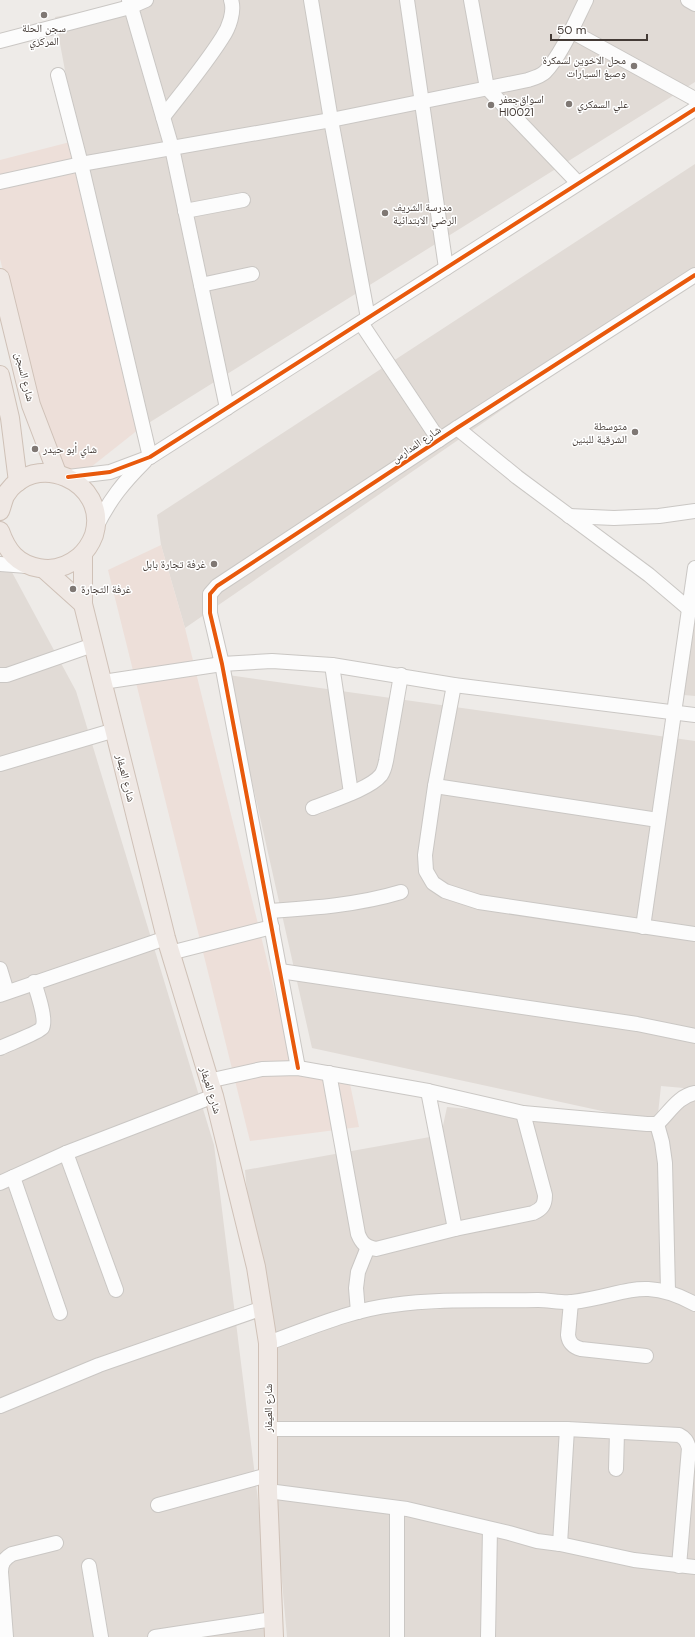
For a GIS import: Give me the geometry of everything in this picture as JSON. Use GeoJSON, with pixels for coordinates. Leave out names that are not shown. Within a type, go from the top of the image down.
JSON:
{"type":"FeatureCollection","features":[{"type":"Feature","properties":{"kind":"main road","name":"شارع السجن"},"geometry":{"type":"LineString","coordinates":[[0,281],[32,405],[63,475]]}},
{"type":"Feature","properties":{"kind":"main road"},"geometry":{"type":"LineString","coordinates":[[0,375],[10,418],[18,482]]}},
{"type":"Feature","properties":{"kind":"main road"},"geometry":{"type":"LineString","coordinates":[[2,504],[18,482],[43,472],[63,475],[81,485],[90,498],[95,512],[96,528],[92,542],[83,554],[72,563],[58,568],[37,568]]}},
{"type":"Feature","properties":{"kind":"main road"},"geometry":{"type":"LineString","coordinates":[[0,531],[5,545],[16,558],[37,568],[83,604]]}},
{"type":"Feature","properties":{"kind":"main road","name":"شارع العيفار"},"geometry":{"type":"LineString","coordinates":[[83,554],[83,604],[168,946],[227,1143],[256,1267],[268,1343],[268,1483],[274,1637]]}},
{"type":"Feature","properties":{"kind":"street"},"geometry":{"type":"LineString","coordinates":[[0,42],[146,0]]}},
{"type":"Feature","properties":{"kind":"street"},"geometry":{"type":"LineString","coordinates":[[163,117],[223,37],[230,21],[234,6],[231,0]]}},
{"type":"Feature","properties":{"kind":"street"},"geometry":{"type":"LineString","coordinates":[[311,0],[364,320],[439,440]]}},
{"type":"Feature","properties":{"kind":"street"},"geometry":{"type":"LineString","coordinates":[[407,0],[446,268]]}},
{"type":"Feature","properties":{"kind":"street"},"geometry":{"type":"LineString","coordinates":[[471,0],[486,88],[578,183]]}},
{"type":"Feature","properties":{"kind":"street"},"geometry":{"type":"LineString","coordinates":[[0,182],[81,164],[331,120],[528,80],[545,72],[571,31],[586,0]]}},
{"type":"Feature","properties":{"kind":"street"},"geometry":{"type":"LineString","coordinates":[[688,0],[695,4]]}},
{"type":"Feature","properties":{"kind":"street"},"geometry":{"type":"LineString","coordinates":[[129,4],[172,148],[227,408]]}},
{"type":"Feature","properties":{"kind":"street"},"geometry":{"type":"LineString","coordinates":[[571,31],[695,99]]}},
{"type":"Feature","properties":{"kind":"street"},"geometry":{"type":"LineString","coordinates":[[58,75],[81,164],[150,456]]}},
{"type":"Feature","properties":{"kind":"street"},"geometry":{"type":"LineString","coordinates":[[63,475],[110,472],[150,456],[695,109]]}},
{"type":"Feature","properties":{"kind":"street"},"geometry":{"type":"LineString","coordinates":[[185,211],[243,200]]}},
{"type":"Feature","properties":{"kind":"street"},"geometry":{"type":"LineString","coordinates":[[201,285],[252,274]]}},
{"type":"Feature","properties":{"kind":"street","name":"شارع المدارس"},"geometry":{"type":"LineString","coordinates":[[298,1068],[222,664],[210,613],[210,594],[217,586],[457,428],[695,275]]}},
{"type":"Feature","properties":{"kind":"street"},"geometry":{"type":"LineString","coordinates":[[457,428],[517,477],[649,575],[689,609]]}},
{"type":"Feature","properties":{"kind":"street"},"geometry":{"type":"LineString","coordinates":[[96,528],[107,506],[117,491],[150,456]]}},
{"type":"Feature","properties":{"kind":"street"},"geometry":{"type":"LineString","coordinates":[[568,516],[614,518],[659,516],[695,511]]}},
{"type":"Feature","properties":{"kind":"street"},"geometry":{"type":"LineString","coordinates":[[0,564],[37,568]]}},
{"type":"Feature","properties":{"kind":"street"},"geometry":{"type":"LineString","coordinates":[[644,927],[695,568]]}},
{"type":"Feature","properties":{"kind":"street"},"geometry":{"type":"LineString","coordinates":[[0,675],[7,675],[93,645]]}},
{"type":"Feature","properties":{"kind":"street"},"geometry":{"type":"LineString","coordinates":[[103,682],[222,664],[272,661],[332,665],[401,675],[454,685],[695,715]]}},
{"type":"Feature","properties":{"kind":"street"},"geometry":{"type":"LineString","coordinates":[[332,665],[351,793]]}},
{"type":"Feature","properties":{"kind":"street"},"geometry":{"type":"LineString","coordinates":[[313,808],[369,784],[380,776],[384,770],[401,675]]}},
{"type":"Feature","properties":{"kind":"street"},"geometry":{"type":"LineString","coordinates":[[454,685],[424,855],[426,871],[433,883],[444,891],[479,902],[695,934]]}},
{"type":"Feature","properties":{"kind":"street"},"geometry":{"type":"LineString","coordinates":[[0,764],[115,730]]}},
{"type":"Feature","properties":{"kind":"street"},"geometry":{"type":"LineString","coordinates":[[435,786],[658,820]]}},
{"type":"Feature","properties":{"kind":"street"},"geometry":{"type":"LineString","coordinates":[[269,911],[352,903],[400,892]]}},
{"type":"Feature","properties":{"kind":"street"},"geometry":{"type":"LineString","coordinates":[[0,969],[4,994],[34,982],[168,946],[272,927]]}},
{"type":"Feature","properties":{"kind":"street"},"geometry":{"type":"LineString","coordinates":[[280,971],[637,1024],[695,1036]]}},
{"type":"Feature","properties":{"kind":"street"},"geometry":{"type":"LineString","coordinates":[[0,1048],[36,1033],[42,1027],[44,1019],[34,982]]}},
{"type":"Feature","properties":{"kind":"street"},"geometry":{"type":"LineString","coordinates":[[60,1313],[6,1180],[211,1088],[262,1070],[298,1068],[329,1073],[428,1091],[523,1113],[657,1124]]}},
{"type":"Feature","properties":{"kind":"street"},"geometry":{"type":"LineString","coordinates":[[329,1073],[358,1234],[361,1242],[376,1250],[455,1230],[533,1213],[544,1206],[545,1195],[523,1113]]}},
{"type":"Feature","properties":{"kind":"street"},"geometry":{"type":"LineString","coordinates":[[428,1091],[455,1230]]}},
{"type":"Feature","properties":{"kind":"street"},"geometry":{"type":"LineString","coordinates":[[657,1124],[678,1100],[695,1093]]}},
{"type":"Feature","properties":{"kind":"street"},"geometry":{"type":"LineString","coordinates":[[657,1124],[662,1142],[665,1163],[668,1291]]}},
{"type":"Feature","properties":{"kind":"street"},"geometry":{"type":"LineString","coordinates":[[66,1153],[116,1290]]}},
{"type":"Feature","properties":{"kind":"street"},"geometry":{"type":"LineString","coordinates":[[358,1312],[356,1288],[358,1272],[368,1247]]}},
{"type":"Feature","properties":{"kind":"street"},"geometry":{"type":"LineString","coordinates":[[268,1343],[358,1312],[392,1305],[418,1302],[553,1300],[571,1302],[636,1288],[652,1288],[668,1291],[695,1304]]}},
{"type":"Feature","properties":{"kind":"street"},"geometry":{"type":"LineString","coordinates":[[571,1302],[568,1335],[572,1344],[581,1349],[646,1356]]}},
{"type":"Feature","properties":{"kind":"street"},"geometry":{"type":"LineString","coordinates":[[0,1406],[99,1365],[263,1308]]}},
{"type":"Feature","properties":{"kind":"street"},"geometry":{"type":"LineString","coordinates":[[268,1429],[567,1429],[673,1434],[685,1438],[688,1442],[679,1566]]}},
{"type":"Feature","properties":{"kind":"street"},"geometry":{"type":"LineString","coordinates":[[560,1544],[567,1429]]}},
{"type":"Feature","properties":{"kind":"street"},"geometry":{"type":"LineString","coordinates":[[616,1468],[617,1432]]}},
{"type":"Feature","properties":{"kind":"street"},"geometry":{"type":"LineString","coordinates":[[158,1505],[268,1483],[397,1508],[537,1541],[560,1544],[634,1560],[695,1567]]}},
{"type":"Feature","properties":{"kind":"street"},"geometry":{"type":"LineString","coordinates":[[397,1508],[397,1637]]}},
{"type":"Feature","properties":{"kind":"street"},"geometry":{"type":"LineString","coordinates":[[488,1637],[490,1529]]}},
{"type":"Feature","properties":{"kind":"street"},"geometry":{"type":"LineString","coordinates":[[6,1637],[1,1572],[2,1562],[6,1557],[12,1554],[56,1543]]}},
{"type":"Feature","properties":{"kind":"street"},"geometry":{"type":"LineString","coordinates":[[89,1566],[101,1637]]}},
{"type":"Feature","properties":{"kind":"street"},"geometry":{"type":"LineString","coordinates":[[155,1637],[273,1619]]}},
{"type":"Feature","properties":{"kind":"shaded area"},"geometry":{"type":"Polygon","coordinates":[[[143,0],[695,0],[695,82],[139,429],[78,140],[55,17],[143,0]]]}},
{"type":"Feature","properties":{"kind":"shaded area"},"geometry":{"type":"Polygon","coordinates":[[[78,140],[139,429],[91,467],[57,475],[0,259],[0,160],[78,140]]]}},
{"type":"Feature","properties":{"kind":"shaded area"},"geometry":{"type":"Polygon","coordinates":[[[695,164],[695,277],[185,628],[161,545],[157,515],[695,164]]]}},
{"type":"Feature","properties":{"kind":"shaded area"},"geometry":{"type":"Polygon","coordinates":[[[161,545],[185,628],[294,1070],[350,1084],[359,1127],[250,1141],[108,570],[161,545]]]}},
{"type":"Feature","properties":{"kind":"shaded area"},"geometry":{"type":"Polygon","coordinates":[[[7,563],[76,691],[214,1145],[268,1581],[269,1637],[0,1637],[0,565],[7,563]]]}},
{"type":"Feature","properties":{"kind":"shaded area"},"geometry":{"type":"Polygon","coordinates":[[[695,608],[695,696],[684,695],[695,608]]]}},
{"type":"Feature","properties":{"kind":"shaded area"},"geometry":{"type":"Polygon","coordinates":[[[228,675],[695,741],[695,1089],[661,1086],[657,1123],[312,1048],[228,675]]]}},
{"type":"Feature","properties":{"kind":"shaded area"},"geometry":{"type":"Polygon","coordinates":[[[675,1094],[695,1096],[695,1637],[287,1637],[245,1170],[441,1135],[447,1107],[664,1126],[675,1094]]]}},
{"type":"Feature","properties":{"kind":"cycle path"},"geometry":{"type":"LineString","coordinates":[[68,477],[110,472],[150,457],[695,109]]}},
{"type":"Feature","properties":{"kind":"cycle path"},"geometry":{"type":"LineString","coordinates":[[298,1068],[222,664],[210,613],[210,594],[217,586],[457,428],[695,275]]}},
{"type":"Feature","properties":{"kind":"place","name":"سجن الحلة المركزي"},"geometry":{"type":"Point","coordinates":[44,15]}},
{"type":"Feature","properties":{"kind":"place","name":"محل الاخوين لسمكرة وصبغ السيارات"},"geometry":{"type":"Point","coordinates":[634,66]}},
{"type":"Feature","properties":{"kind":"place","name":"علي السمكري"},"geometry":{"type":"Point","coordinates":[569,104]}},
{"type":"Feature","properties":{"kind":"place","name":"اسواق‌جعفر Hl0021"},"geometry":{"type":"Point","coordinates":[491,105]}},
{"type":"Feature","properties":{"kind":"place","name":"مدرسة الشريف الرضي الابتدائية"},"geometry":{"type":"Point","coordinates":[385,213]}},
{"type":"Feature","properties":{"kind":"place","name":"متوسطة الشرقية للبنين"},"geometry":{"type":"Point","coordinates":[635,432]}},
{"type":"Feature","properties":{"kind":"place","name":"شاي أبو حيدر"},"geometry":{"type":"Point","coordinates":[35,449]}},
{"type":"Feature","properties":{"kind":"place","name":"غرفة تجارة بابل"},"geometry":{"type":"Point","coordinates":[214,564]}},
{"type":"Feature","properties":{"kind":"place","name":"غرفة التجارة"},"geometry":{"type":"Point","coordinates":[73,589]}}]}
